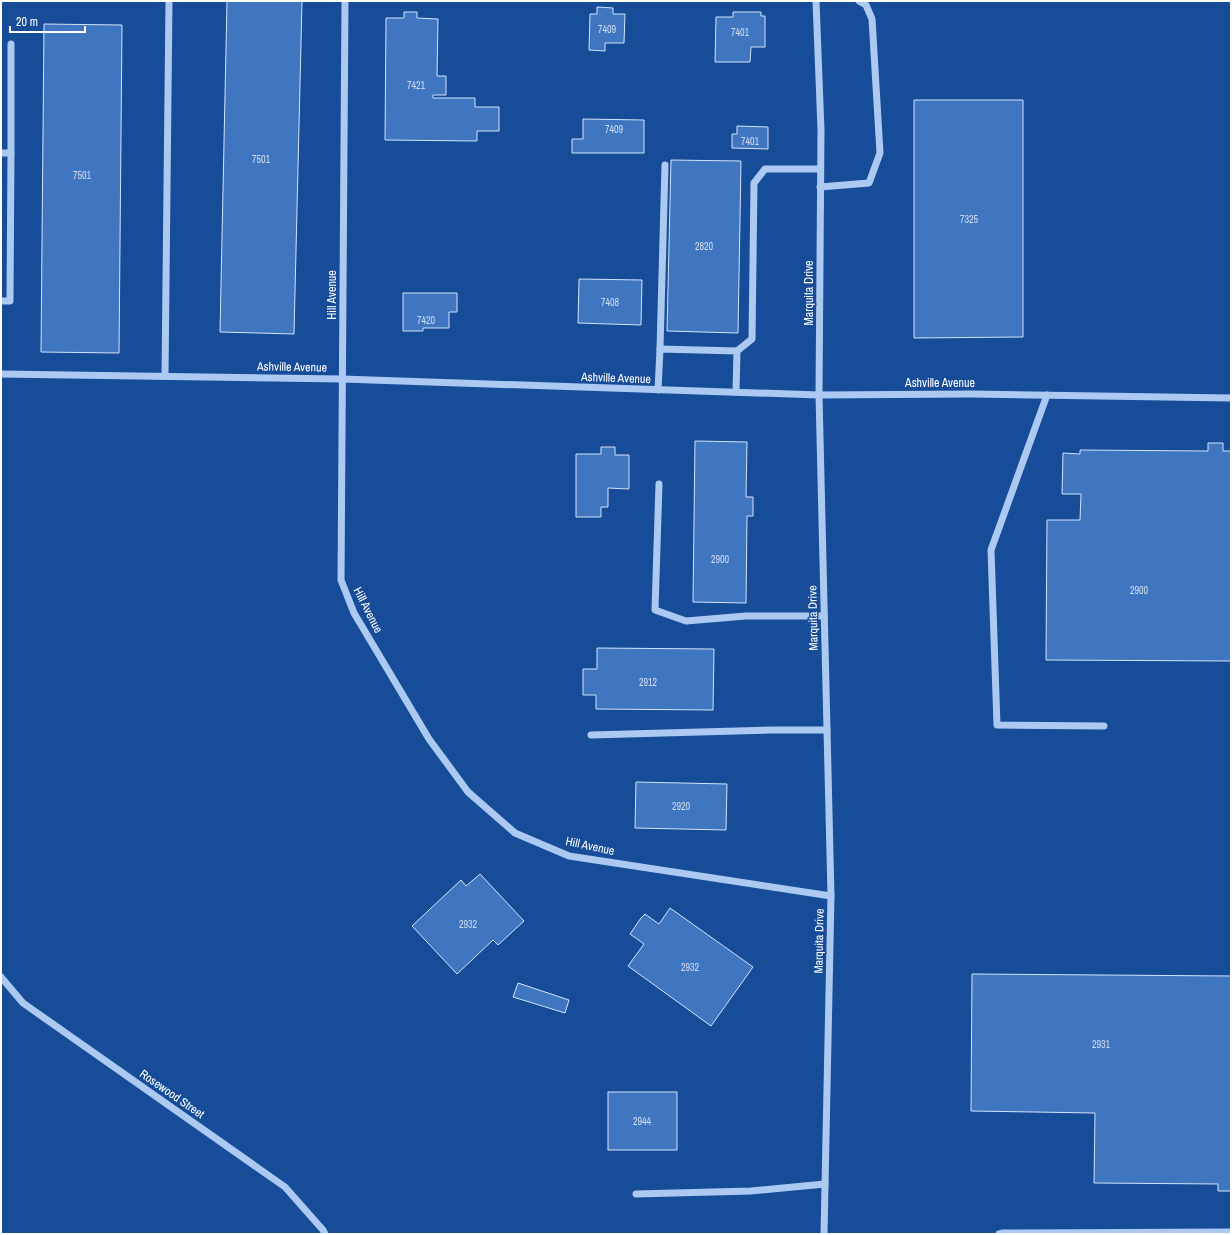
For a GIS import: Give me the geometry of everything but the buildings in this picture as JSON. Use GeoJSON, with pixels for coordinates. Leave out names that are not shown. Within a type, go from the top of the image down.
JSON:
{"type":"FeatureCollection","features":[{"type":"Feature","properties":{"kind":"street"},"geometry":{"type":"LineString","coordinates":[[165,376],[169,1]]}},
{"type":"Feature","properties":{"kind":"street","name":"Hill Avenue"},"geometry":{"type":"LineString","coordinates":[[345,1],[341,580],[354,613],[429,739],[468,792],[515,833],[569,856],[831,896]]}},
{"type":"Feature","properties":{"kind":"street","name":"Marquita Drive"},"geometry":{"type":"LineString","coordinates":[[816,1],[821,130],[819,395],[831,896],[824,1234]]}},
{"type":"Feature","properties":{"kind":"street"},"geometry":{"type":"LineString","coordinates":[[820,188],[869,182],[880,154],[872,19],[866,5],[859,1]]}},
{"type":"Feature","properties":{"kind":"street"},"geometry":{"type":"LineString","coordinates":[[1,301],[10,301],[11,44]]}},
{"type":"Feature","properties":{"kind":"street"},"geometry":{"type":"LineString","coordinates":[[1,154],[11,154]]}},
{"type":"Feature","properties":{"kind":"street"},"geometry":{"type":"LineString","coordinates":[[658,390],[665,165]]}},
{"type":"Feature","properties":{"kind":"street"},"geometry":{"type":"LineString","coordinates":[[660,349],[737,351],[752,338],[754,183],[765,169],[820,169]]}},
{"type":"Feature","properties":{"kind":"street"},"geometry":{"type":"LineString","coordinates":[[736,392],[737,351]]}},
{"type":"Feature","properties":{"kind":"street","name":"Ashville Avenue"},"geometry":{"type":"LineString","coordinates":[[1,374],[342,379],[819,395],[972,394],[1231,398]]}},
{"type":"Feature","properties":{"kind":"street"},"geometry":{"type":"LineString","coordinates":[[1047,395],[991,550],[997,725],[1104,726]]}},
{"type":"Feature","properties":{"kind":"street"},"geometry":{"type":"LineString","coordinates":[[659,484],[655,610],[686,621],[746,616],[824,616]]}},
{"type":"Feature","properties":{"kind":"street"},"geometry":{"type":"LineString","coordinates":[[591,735],[756,730],[827,730]]}},
{"type":"Feature","properties":{"kind":"street","name":"Rosewood Street"},"geometry":{"type":"LineString","coordinates":[[1,977],[22,1003],[285,1187],[325,1234]]}},
{"type":"Feature","properties":{"kind":"street"},"geometry":{"type":"LineString","coordinates":[[636,1194],[751,1191],[825,1184]]}},
{"type":"Feature","properties":{"kind":"street"},"geometry":{"type":"LineString","coordinates":[[999,1234],[1003,1232],[1231,1232]]}}]}
